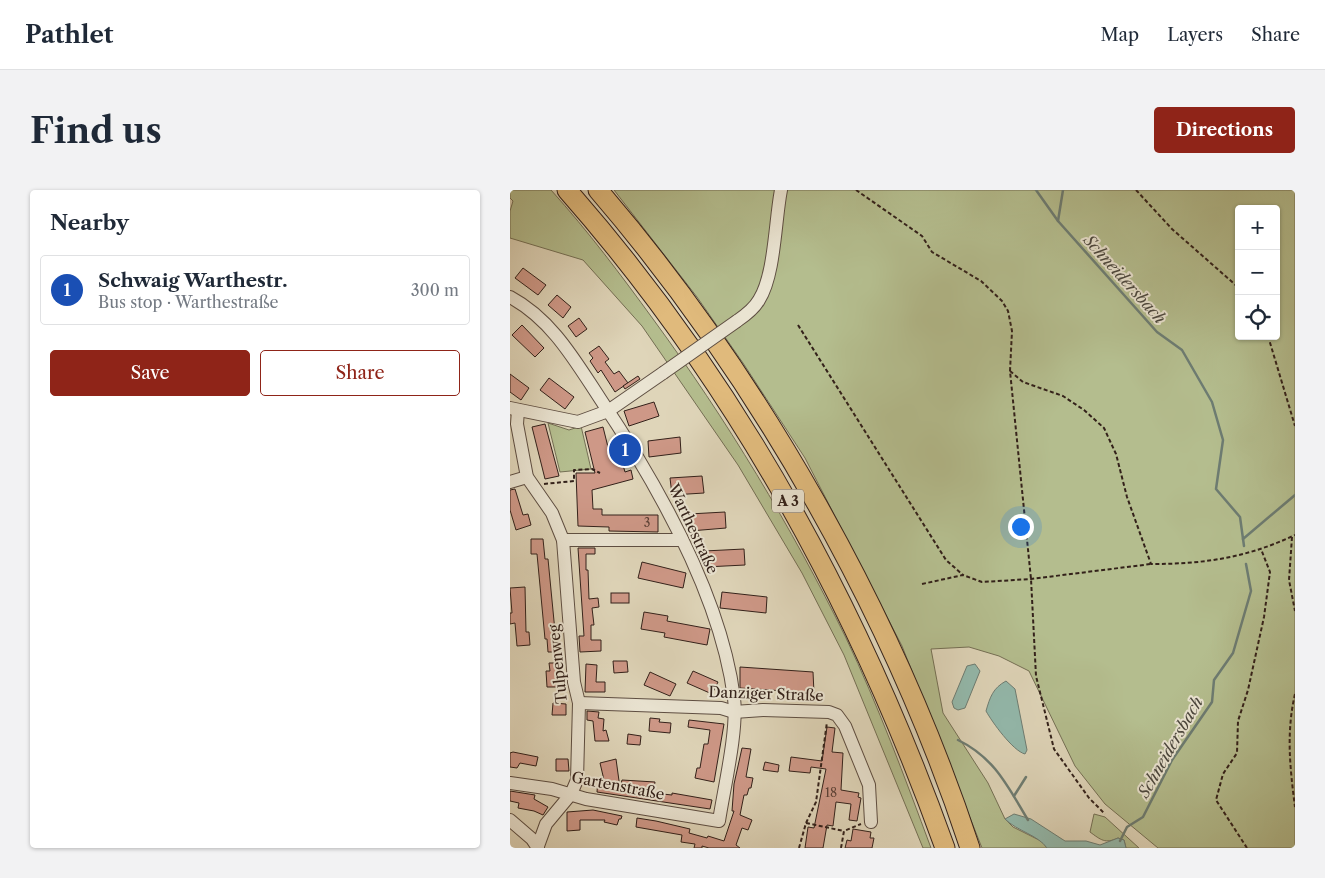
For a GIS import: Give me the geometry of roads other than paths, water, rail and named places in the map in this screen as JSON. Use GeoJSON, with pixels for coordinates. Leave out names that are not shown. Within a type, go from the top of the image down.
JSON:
{"type":"FeatureCollection","features":[{"type":"Feature","properties":{"kind":"highway","name":"A 3"},"geometry":{"type":"LineString","coordinates":[[567,190],[600,227],[669,317],[728,403],[778,482],[825,568],[868,655],[916,768],[945,848]]}},
{"type":"Feature","properties":{"kind":"highway","name":"A 3"},"geometry":{"type":"LineString","coordinates":[[598,190],[656,261],[722,352],[779,440],[811,496],[871,608],[908,689],[970,848]]}},
{"type":"Feature","properties":{"kind":"street"},"geometry":{"type":"LineString","coordinates":[[514,409],[578,422],[608,411],[737,321],[756,305],[768,280],[781,190]]}},
{"type":"Feature","properties":{"kind":"street","name":"Warthestraße"},"geometry":{"type":"LineString","coordinates":[[510,297],[527,306],[546,323],[608,411],[652,481],[682,540],[703,588],[730,674],[734,712],[719,821]]}},
{"type":"Feature","properties":{"kind":"street","name":"Tulpenweg"},"geometry":{"type":"LineString","coordinates":[[514,409],[530,481],[552,513],[563,540],[574,682],[579,703],[577,780],[571,794],[546,824],[538,847]]}},
{"type":"Feature","properties":{"kind":"street"},"geometry":{"type":"LineString","coordinates":[[510,482],[530,481]]}},
{"type":"Feature","properties":{"kind":"street"},"geometry":{"type":"LineString","coordinates":[[563,540],[682,540]]}},
{"type":"Feature","properties":{"kind":"street","name":"Danziger Straße"},"geometry":{"type":"LineString","coordinates":[[579,703],[721,708],[734,712],[763,710],[829,712],[837,715],[845,726],[869,784],[871,822]]}},
{"type":"Feature","properties":{"kind":"street","name":"Gartenstraße"},"geometry":{"type":"LineString","coordinates":[[510,783],[571,794],[586,799],[719,821]]}},
{"type":"Feature","properties":{"kind":"street"},"geometry":{"type":"LineString","coordinates":[[510,820],[538,847]]}},
{"type":"Feature","properties":{"kind":"water"},"geometry":{"type":"Polygon","coordinates":[[[975,664],[980,671],[965,708],[958,710],[954,708],[952,702],[967,666],[975,664]]]}},
{"type":"Feature","properties":{"kind":"water"},"geometry":{"type":"Polygon","coordinates":[[[1006,681],[1015,689],[1027,750],[1025,754],[1009,742],[986,711],[993,693],[1006,681]]]}},
{"type":"Feature","properties":{"kind":"water"},"geometry":{"type":"Polygon","coordinates":[[[1014,814],[1031,819],[1065,841],[1086,841],[1100,845],[1118,838],[1124,840],[1126,848],[1047,848],[1005,819],[1014,814]]]}},
{"type":"Feature","properties":{"kind":"waterway","name":"Schneidersbach"},"geometry":{"type":"LineString","coordinates":[[1036,190],[1058,221],[1157,332],[1182,350],[1212,402],[1223,440],[1216,489],[1240,517],[1244,546]]}},
{"type":"Feature","properties":{"kind":"waterway"},"geometry":{"type":"LineString","coordinates":[[1058,221],[1063,190]]}},
{"type":"Feature","properties":{"kind":"waterway"},"geometry":{"type":"LineString","coordinates":[[1243,539],[1295,495]]}},
{"type":"Feature","properties":{"kind":"waterway","name":"Schneidersbach"},"geometry":{"type":"LineString","coordinates":[[1120,841],[1127,827],[1143,817],[1172,760],[1212,702],[1214,680],[1233,653],[1251,591],[1246,564]]}},
{"type":"Feature","properties":{"kind":"waterway"},"geometry":{"type":"LineString","coordinates":[[958,740],[982,755],[999,774],[1028,820]]}},
{"type":"Feature","properties":{"kind":"waterway"},"geometry":{"type":"LineString","coordinates":[[1014,796],[1026,777]]}},
{"type":"Feature","properties":{"kind":"place","name":"Schwaig Warthestr."},"geometry":{"type":"Point","coordinates":[625,450]}}]}
